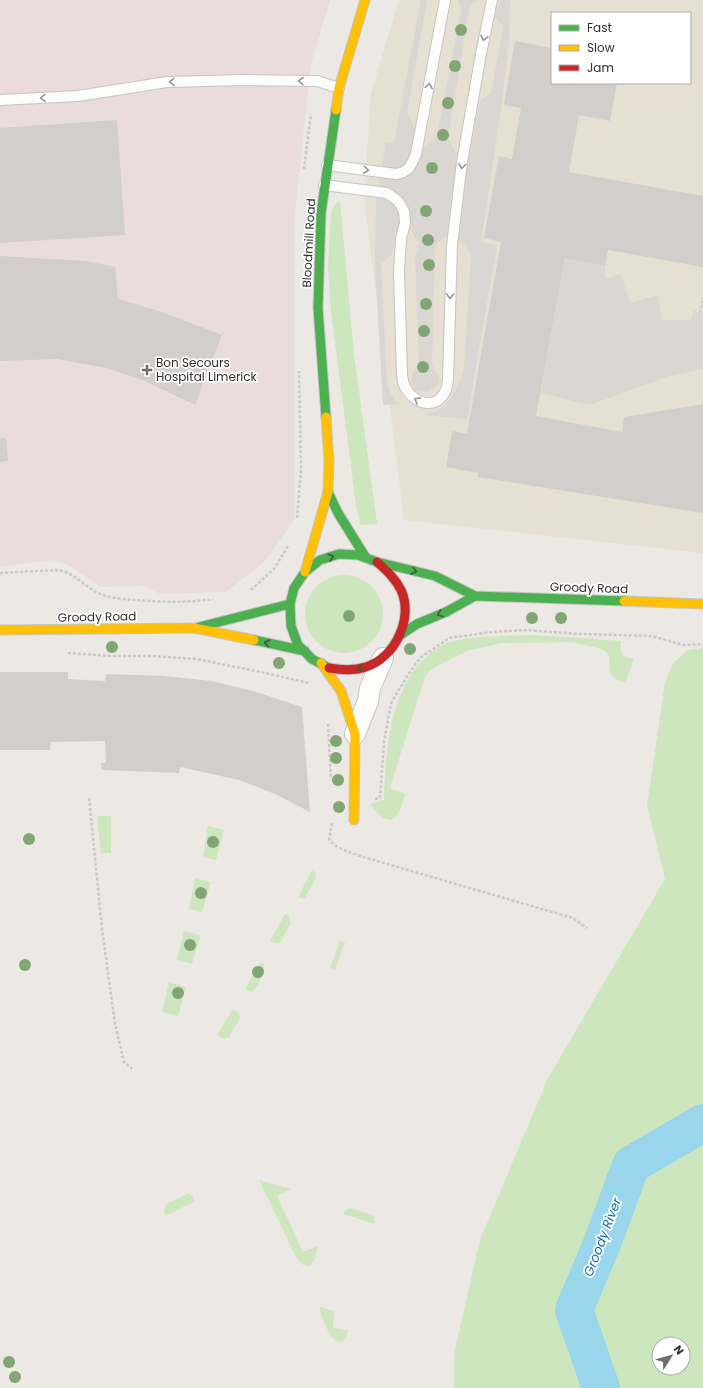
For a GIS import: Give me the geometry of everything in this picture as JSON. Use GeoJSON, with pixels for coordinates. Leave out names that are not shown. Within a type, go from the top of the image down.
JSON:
{"type":"FeatureCollection","features":[{"type":"Feature","properties":{"kind":"street","name":"Bloodmill Road"},"geometry":{"type":"LineString","coordinates":[[328,492],[329,461],[318,308],[320,213],[339,88],[365,0]]}},
{"type":"Feature","properties":{"kind":"street"},"geometry":{"type":"LineString","coordinates":[[328,492],[349,533],[366,558]]}},
{"type":"Feature","properties":{"kind":"street"},"geometry":{"type":"LineString","coordinates":[[305,572],[328,492]]}},
{"type":"Feature","properties":{"kind":"street"},"geometry":{"type":"LineString","coordinates":[[383,658],[366,667],[348,670],[330,668],[312,659],[298,644],[291,626],[290,604],[294,588],[305,572],[320,560],[339,554],[358,555],[377,562],[435,576],[475,596]]}},
{"type":"Feature","properties":{"kind":"street"},"geometry":{"type":"LineString","coordinates":[[355,734],[368,701],[370,688],[383,658],[395,644],[403,626],[405,608],[400,590],[391,574],[377,562]]}},
{"type":"Feature","properties":{"kind":"street"},"geometry":{"type":"LineString","coordinates":[[399,636],[417,624],[446,612],[475,596]]}},
{"type":"Feature","properties":{"kind":"street","name":"Groody Road"},"geometry":{"type":"LineString","coordinates":[[475,596],[703,604]]}},
{"type":"Feature","properties":{"kind":"street"},"geometry":{"type":"LineString","coordinates":[[194,628],[290,604]]}},
{"type":"Feature","properties":{"kind":"street"},"geometry":{"type":"LineString","coordinates":[[194,628],[305,651]]}},
{"type":"Feature","properties":{"kind":"street","name":"Groody Road"},"geometry":{"type":"LineString","coordinates":[[0,630],[194,628]]}},
{"type":"Feature","properties":{"kind":"street"},"geometry":{"type":"LineString","coordinates":[[321,663],[341,691],[355,734],[354,820]]}},
{"type":"Feature","properties":{"kind":"lane"},"geometry":{"type":"LineString","coordinates":[[327,165],[396,174],[404,172],[410,167],[416,154],[445,0]]}},
{"type":"Feature","properties":{"kind":"lane"},"geometry":{"type":"LineString","coordinates":[[324,186],[387,192],[398,201],[404,211],[405,223],[401,239],[400,271],[402,375],[404,387],[418,402],[429,404],[438,400],[445,392],[448,380],[452,245],[462,162],[480,54],[492,0]]}},
{"type":"Feature","properties":{"kind":"lane"},"geometry":{"type":"LineString","coordinates":[[0,100],[78,96],[167,82],[243,80],[318,81],[339,88]]}},
{"type":"Feature","properties":{"kind":"path"},"geometry":{"type":"LineString","coordinates":[[700,313],[703,298]]}},
{"type":"Feature","properties":{"kind":"path"},"geometry":{"type":"LineString","coordinates":[[0,573],[59,570],[67,571],[88,588],[99,594],[116,598],[152,601]]}},
{"type":"Feature","properties":{"kind":"path"},"geometry":{"type":"LineString","coordinates":[[391,703],[420,658],[449,638],[491,632],[524,630],[580,634],[652,636],[683,645],[703,644]]}},
{"type":"Feature","properties":{"kind":"path"},"geometry":{"type":"LineString","coordinates":[[62,653],[197,659],[256,670],[314,685]]}},
{"type":"Feature","properties":{"kind":"path"},"geometry":{"type":"LineString","coordinates":[[328,721],[332,783]]}},
{"type":"Feature","properties":{"kind":"path"},"geometry":{"type":"LineString","coordinates":[[89,798],[102,929],[115,1024],[124,1062],[132,1069]]}},
{"type":"Feature","properties":{"kind":"path"},"geometry":{"type":"LineString","coordinates":[[332,817],[329,839],[332,844],[343,849],[363,857],[573,918],[587,928]]}},
{"type":"Feature","properties":{"kind":"shaded area","name":"Bon Secours Hospital Limerick"},"geometry":{"type":"Polygon","coordinates":[[[0,0],[330,0],[311,64],[294,220],[294,520],[265,561],[226,592],[161,594],[143,586],[101,587],[67,564],[51,560],[0,567],[0,0]]]}},
{"type":"Feature","properties":{"kind":"shaded area"},"geometry":{"type":"Polygon","coordinates":[[[399,0],[703,0],[703,553],[404,520],[364,198],[371,93],[399,0]]]}},
{"type":"Feature","properties":{"kind":"shaded area"},"geometry":{"type":"Polygon","coordinates":[[[421,0],[427,0],[407,114],[425,146],[437,135],[461,10],[458,0],[477,0],[471,5],[469,11],[448,138],[455,152],[470,153],[480,101],[491,93],[503,27],[493,14],[501,0],[510,0],[509,40],[501,109],[481,242],[497,245],[467,419],[423,415],[439,410],[449,401],[461,379],[464,368],[471,254],[460,240],[447,235],[435,245],[432,363],[434,370],[439,376],[439,381],[438,385],[428,392],[417,391],[410,382],[418,365],[419,359],[415,257],[419,243],[410,229],[397,229],[392,254],[381,264],[387,382],[391,395],[398,404],[383,405],[375,266],[376,199],[386,143],[394,143],[421,0]]]}},
{"type":"Feature","properties":{"kind":"shaded area"},"geometry":{"type":"Polygon","coordinates":[[[565,258],[605,266],[605,279],[621,274],[630,303],[658,295],[662,320],[691,320],[694,310],[703,315],[703,369],[669,376],[590,405],[541,393],[565,258]]]}},
{"type":"Feature","properties":{"kind":"green space"},"geometry":{"type":"Polygon","coordinates":[[[340,201],[354,354],[377,524],[360,525],[356,505],[331,312],[328,268],[331,212],[335,204],[340,201]]]}},
{"type":"Feature","properties":{"kind":"green space"},"geometry":{"type":"Polygon","coordinates":[[[344,575],[359,578],[366,582],[376,592],[380,599],[383,614],[380,629],[376,636],[366,646],[359,650],[344,653],[329,650],[322,646],[312,636],[308,629],[305,614],[308,599],[312,592],[322,582],[329,578],[344,575]]]}},
{"type":"Feature","properties":{"kind":"green space"},"geometry":{"type":"Polygon","coordinates":[[[531,635],[621,641],[623,656],[634,659],[625,683],[615,679],[612,676],[610,672],[609,657],[606,652],[598,648],[572,642],[502,643],[467,651],[428,672],[424,680],[390,788],[405,794],[402,805],[394,819],[390,820],[382,817],[370,804],[384,800],[386,758],[389,736],[394,714],[402,692],[412,673],[426,657],[443,645],[453,641],[481,637],[531,635]]]}},
{"type":"Feature","properties":{"kind":"green space"},"geometry":{"type":"Polygon","coordinates":[[[703,648],[703,1388],[454,1388],[454,1354],[480,1240],[548,1078],[665,879],[647,805],[665,683],[672,664],[688,650],[703,648]]]}},
{"type":"Feature","properties":{"kind":"green space"},"geometry":{"type":"Polygon","coordinates":[[[97,816],[111,816],[111,853],[101,853],[97,816]]]}},
{"type":"Feature","properties":{"kind":"green space"},"geometry":{"type":"Polygon","coordinates":[[[208,826],[224,830],[216,860],[203,857],[208,826]]]}},
{"type":"Feature","properties":{"kind":"green space"},"geometry":{"type":"Polygon","coordinates":[[[312,870],[316,874],[315,880],[305,898],[303,899],[298,897],[312,870]]]}},
{"type":"Feature","properties":{"kind":"green space"},"geometry":{"type":"Polygon","coordinates":[[[195,878],[211,882],[202,912],[189,909],[195,878]]]}},
{"type":"Feature","properties":{"kind":"green space"},"geometry":{"type":"Polygon","coordinates":[[[285,914],[289,916],[291,923],[280,943],[270,941],[285,914]]]}},
{"type":"Feature","properties":{"kind":"green space"},"geometry":{"type":"Polygon","coordinates":[[[184,931],[201,935],[192,964],[177,960],[184,931]]]}},
{"type":"Feature","properties":{"kind":"green space"},"geometry":{"type":"Polygon","coordinates":[[[340,940],[345,942],[335,970],[330,968],[340,940]]]}},
{"type":"Feature","properties":{"kind":"green space"},"geometry":{"type":"Polygon","coordinates":[[[261,962],[264,965],[262,976],[254,990],[251,992],[245,989],[261,962]]]}},
{"type":"Feature","properties":{"kind":"green space"},"geometry":{"type":"Polygon","coordinates":[[[169,982],[186,987],[178,1016],[162,1012],[169,982]]]}},
{"type":"Feature","properties":{"kind":"green space"},"geometry":{"type":"Polygon","coordinates":[[[233,1009],[239,1014],[240,1018],[229,1037],[224,1039],[217,1035],[233,1009]]]}},
{"type":"Feature","properties":{"kind":"green space"},"geometry":{"type":"Polygon","coordinates":[[[259,1180],[291,1189],[277,1196],[303,1252],[318,1246],[314,1261],[310,1266],[303,1265],[296,1257],[259,1180]]]}},
{"type":"Feature","properties":{"kind":"green space"},"geometry":{"type":"Polygon","coordinates":[[[187,1194],[190,1194],[195,1201],[165,1216],[165,1205],[187,1194]]]}},
{"type":"Feature","properties":{"kind":"green space"},"geometry":{"type":"Polygon","coordinates":[[[351,1208],[372,1215],[374,1217],[375,1224],[343,1214],[347,1209],[351,1208]]]}},
{"type":"Feature","properties":{"kind":"green space"},"geometry":{"type":"Polygon","coordinates":[[[320,1307],[334,1311],[333,1328],[348,1330],[346,1338],[342,1342],[336,1341],[331,1336],[323,1319],[320,1307]]]}},
{"type":"Feature","properties":{"kind":"building"},"geometry":{"type":"Polygon","coordinates":[[[515,41],[551,48],[551,84],[617,84],[610,121],[579,115],[569,172],[703,196],[703,267],[608,250],[605,266],[565,258],[536,416],[622,432],[624,417],[703,404],[703,513],[478,477],[478,473],[446,467],[452,431],[467,434],[501,242],[484,238],[499,156],[512,159],[521,108],[504,105],[515,41]]]}},
{"type":"Feature","properties":{"kind":"building"},"geometry":{"type":"Polygon","coordinates":[[[117,120],[125,235],[0,243],[0,128],[117,120]]]}},
{"type":"Feature","properties":{"kind":"building","name":"Bon Secours Hospital Limerick"},"geometry":{"type":"Polygon","coordinates":[[[0,256],[86,261],[115,267],[118,299],[159,311],[222,335],[195,405],[145,381],[107,368],[57,359],[0,361],[0,256]]]}},
{"type":"Feature","properties":{"kind":"building"},"geometry":{"type":"Polygon","coordinates":[[[6,438],[8,461],[0,462],[0,439],[6,438]]]}},
{"type":"Feature","properties":{"kind":"building"},"geometry":{"type":"Polygon","coordinates":[[[0,672],[68,672],[68,679],[105,681],[106,674],[164,676],[211,681],[253,691],[302,707],[310,812],[275,794],[239,780],[180,767],[179,773],[102,770],[101,763],[106,763],[105,741],[51,742],[50,750],[0,750],[0,672]]]}},
{"type":"Feature","properties":{"kind":"waterway","name":"Groody River"},"geometry":{"type":"LineString","coordinates":[[601,1388],[574,1310],[603,1241],[631,1165],[703,1123]]}},
{"type":"Feature","properties":{"kind":"traffic: fast"},"geometry":{"type":"LineString","coordinates":[[326,417],[318,308],[321,213],[336,110]]}},
{"type":"Feature","properties":{"kind":"traffic: fast"},"geometry":{"type":"LineString","coordinates":[[328,492],[338,513],[366,558]]}},
{"type":"Feature","properties":{"kind":"traffic: fast"},"geometry":{"type":"LineString","coordinates":[[329,668],[312,659],[298,645],[291,626],[290,604],[294,588],[305,572],[320,560],[339,554],[358,555],[377,562],[435,576],[475,596],[624,601]]}},
{"type":"Feature","properties":{"kind":"traffic: fast"},"geometry":{"type":"LineString","coordinates":[[399,636],[417,624],[446,612],[475,596]]}},
{"type":"Feature","properties":{"kind":"traffic: fast"},"geometry":{"type":"LineString","coordinates":[[199,627],[290,604]]}},
{"type":"Feature","properties":{"kind":"traffic: fast"},"geometry":{"type":"LineString","coordinates":[[254,640],[305,651]]}},
{"type":"Feature","properties":{"kind":"traffic: slow"},"geometry":{"type":"LineString","coordinates":[[336,110],[339,88],[365,0]]}},
{"type":"Feature","properties":{"kind":"traffic: slow"},"geometry":{"type":"LineString","coordinates":[[305,572],[328,492],[329,461],[326,417]]}},
{"type":"Feature","properties":{"kind":"traffic: slow"},"geometry":{"type":"LineString","coordinates":[[624,601],[703,604]]}},
{"type":"Feature","properties":{"kind":"traffic: slow"},"geometry":{"type":"LineString","coordinates":[[0,630],[194,628],[254,640]]}},
{"type":"Feature","properties":{"kind":"traffic: slow"},"geometry":{"type":"LineString","coordinates":[[321,663],[341,691],[355,734],[354,820]]}},
{"type":"Feature","properties":{"kind":"traffic: jam"},"geometry":{"type":"LineString","coordinates":[[329,668],[352,670],[366,667],[386,655],[399,636],[405,613],[401,590],[387,571],[377,562]]}},
{"type":"Feature","properties":{"kind":"place","name":"Bon Secours Hospital Limerick"},"geometry":{"type":"Point","coordinates":[147,370]}}]}
